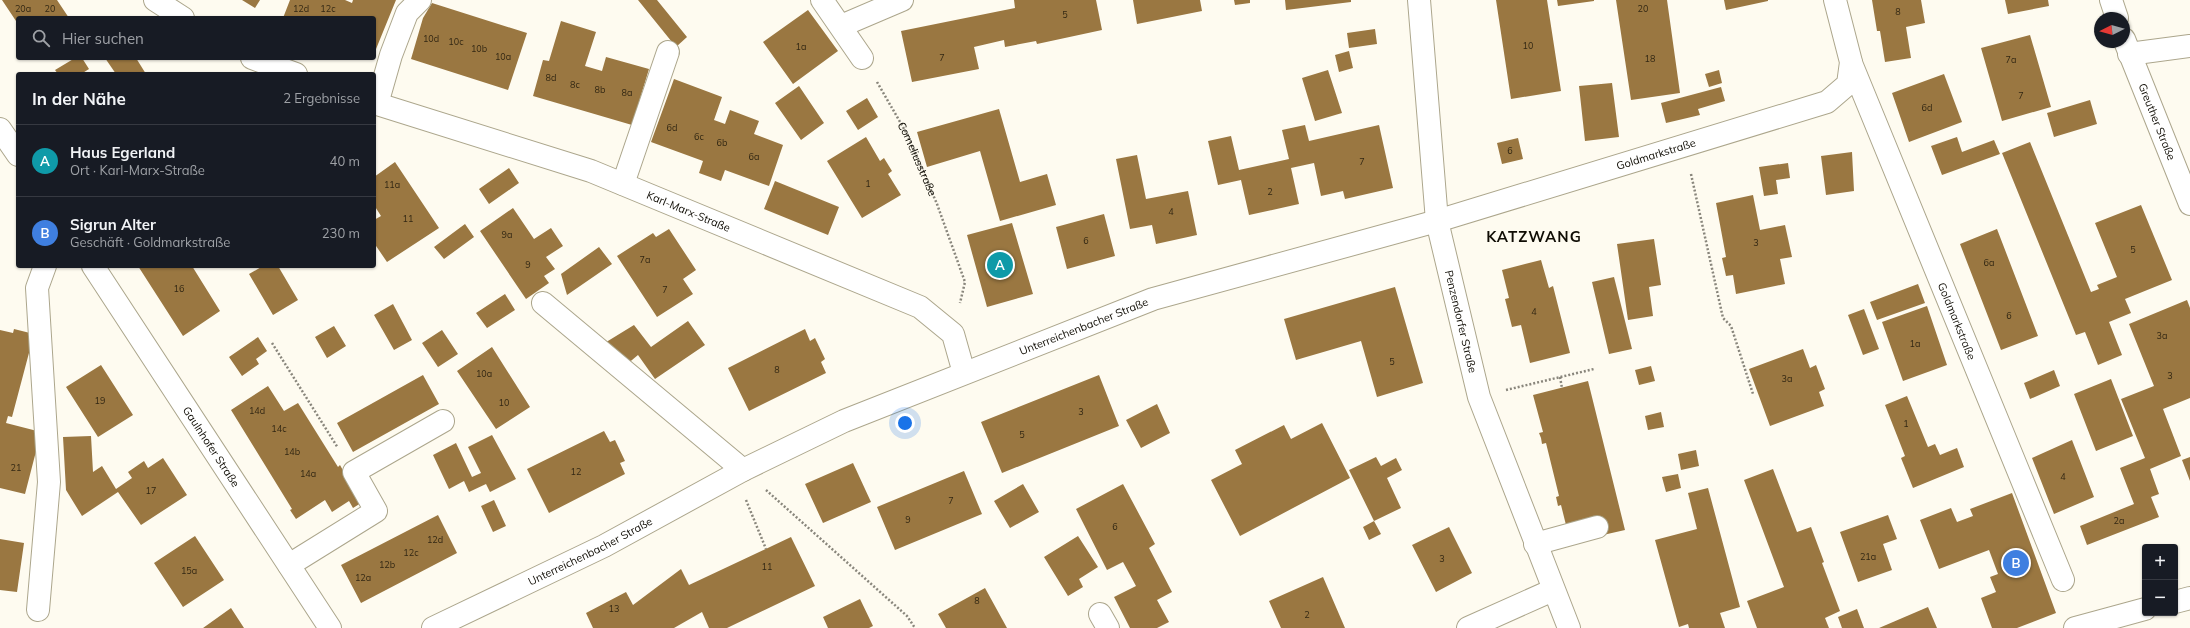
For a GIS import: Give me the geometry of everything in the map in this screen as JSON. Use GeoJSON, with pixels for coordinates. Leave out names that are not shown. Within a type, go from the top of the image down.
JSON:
{"type":"FeatureCollection","features":[{"type":"Feature","properties":{"kind":"street"},"geometry":{"type":"LineString","coordinates":[[155,0],[181,16]]}},
{"type":"Feature","properties":{"kind":"street"},"geometry":{"type":"LineString","coordinates":[[376,104],[391,55],[407,13],[420,0]]}},
{"type":"Feature","properties":{"kind":"street"},"geometry":{"type":"LineString","coordinates":[[822,0],[862,58]]}},
{"type":"Feature","properties":{"kind":"street"},"geometry":{"type":"LineString","coordinates":[[840,26],[902,0]]}},
{"type":"Feature","properties":{"kind":"street","name":"Penzendorfer Straße"},"geometry":{"type":"LineString","coordinates":[[1419,0],[1437,221],[1479,397],[1569,628]]}},
{"type":"Feature","properties":{"kind":"street","name":"Goldmarkstraße"},"geometry":{"type":"LineString","coordinates":[[1836,0],[1851,62],[2063,580]]}},
{"type":"Feature","properties":{"kind":"street"},"geometry":{"type":"LineString","coordinates":[[2111,0],[2115,12]]}},
{"type":"Feature","properties":{"kind":"street"},"geometry":{"type":"LineString","coordinates":[[2130,47],[2190,46]]}},
{"type":"Feature","properties":{"kind":"street","name":"Greuther Straße"},"geometry":{"type":"LineString","coordinates":[[2126,48],[2190,204]]}},
{"type":"Feature","properties":{"kind":"street"},"geometry":{"type":"LineString","coordinates":[[623,184],[668,52]]}},
{"type":"Feature","properties":{"kind":"street"},"geometry":{"type":"LineString","coordinates":[[258,60],[290,72]]}},
{"type":"Feature","properties":{"kind":"street","name":"Goldmarkstraße"},"geometry":{"type":"LineString","coordinates":[[1437,221],[1827,102],[1848,84],[1851,62]]}},
{"type":"Feature","properties":{"kind":"street","name":"Karl-Marx-Straße"},"geometry":{"type":"LineString","coordinates":[[376,104],[591,171],[920,307],[953,334]]}},
{"type":"Feature","properties":{"kind":"street"},"geometry":{"type":"LineString","coordinates":[[0,129],[16,152]]}},
{"type":"Feature","properties":{"kind":"street","name":"Unterreichenbacher Straße"},"geometry":{"type":"LineString","coordinates":[[434,628],[604,546],[743,470],[844,421],[1152,299],[1437,221]]}},
{"type":"Feature","properties":{"kind":"street"},"geometry":{"type":"LineString","coordinates":[[38,610],[49,482],[37,288],[44,268]]}},
{"type":"Feature","properties":{"kind":"street","name":"Gaulnhofer Straße"},"geometry":{"type":"LineString","coordinates":[[94,268],[330,628]]}},
{"type":"Feature","properties":{"kind":"street"},"geometry":{"type":"LineString","coordinates":[[543,303],[743,470]]}},
{"type":"Feature","properties":{"kind":"street"},"geometry":{"type":"LineString","coordinates":[[953,334],[964,373]]}},
{"type":"Feature","properties":{"kind":"street"},"geometry":{"type":"LineString","coordinates":[[289,565],[376,511],[354,472],[443,421]]}},
{"type":"Feature","properties":{"kind":"street"},"geometry":{"type":"LineString","coordinates":[[1535,544],[1597,527]]}},
{"type":"Feature","properties":{"kind":"street"},"geometry":{"type":"LineString","coordinates":[[1468,628],[1553,590]]}},
{"type":"Feature","properties":{"kind":"street"},"geometry":{"type":"LineString","coordinates":[[2178,601],[2190,598]]}},
{"type":"Feature","properties":{"kind":"street"},"geometry":{"type":"LineString","coordinates":[[2075,628],[2142,610]]}},
{"type":"Feature","properties":{"kind":"path","name":"Corneliusstraße"},"geometry":{"type":"LineString","coordinates":[[862,58],[907,134],[937,204],[965,282],[953,334]]}},
{"type":"Feature","properties":{"kind":"path"},"geometry":{"type":"LineString","coordinates":[[1685,146],[1723,318],[1731,326],[1753,394]]}},
{"type":"Feature","properties":{"kind":"path"},"geometry":{"type":"LineString","coordinates":[[272,343],[354,472]]}},
{"type":"Feature","properties":{"kind":"path"},"geometry":{"type":"LineString","coordinates":[[1479,397],[1594,369]]}},
{"type":"Feature","properties":{"kind":"path"},"geometry":{"type":"LineString","coordinates":[[1560,377],[1562,388]]}},
{"type":"Feature","properties":{"kind":"path"},"geometry":{"type":"LineString","coordinates":[[743,470],[907,616],[915,628]]}},
{"type":"Feature","properties":{"kind":"path"},"geometry":{"type":"LineString","coordinates":[[744,496],[766,549]]}},
{"type":"Feature","properties":{"kind":"building"},"geometry":{"type":"Polygon","coordinates":[[[2,0],[57,0],[68,16],[16,16],[16,21],[2,0]]]}},
{"type":"Feature","properties":{"kind":"building"},"geometry":{"type":"Polygon","coordinates":[[[242,0],[260,0],[255,8],[242,0]]]}},
{"type":"Feature","properties":{"kind":"building"},"geometry":{"type":"Polygon","coordinates":[[[290,0],[345,0],[352,3],[353,0],[396,0],[376,49],[376,16],[284,16],[290,0]]]}},
{"type":"Feature","properties":{"kind":"building"},"geometry":{"type":"Polygon","coordinates":[[[638,0],[657,0],[687,37],[676,47],[638,0]]]}},
{"type":"Feature","properties":{"kind":"building"},"geometry":{"type":"Polygon","coordinates":[[[1014,0],[1096,0],[1102,30],[1037,44],[1036,41],[1005,47],[1004,40],[974,47],[979,69],[912,82],[901,31],[1015,8],[1014,0]]]}},
{"type":"Feature","properties":{"kind":"building"},"geometry":{"type":"Polygon","coordinates":[[[1133,0],[1200,0],[1202,11],[1137,24],[1133,0]]]}},
{"type":"Feature","properties":{"kind":"building"},"geometry":{"type":"Polygon","coordinates":[[[1234,0],[1250,0],[1250,3],[1235,5],[1234,0]]]}},
{"type":"Feature","properties":{"kind":"building"},"geometry":{"type":"Polygon","coordinates":[[[1285,0],[1351,0],[1351,2],[1286,10],[1285,0]]]}},
{"type":"Feature","properties":{"kind":"building"},"geometry":{"type":"Polygon","coordinates":[[[1496,0],[1547,0],[1561,91],[1511,99],[1496,0]]]}},
{"type":"Feature","properties":{"kind":"building"},"geometry":{"type":"Polygon","coordinates":[[[1557,0],[1594,0],[1594,1],[1558,6],[1557,0]]]}},
{"type":"Feature","properties":{"kind":"building"},"geometry":{"type":"Polygon","coordinates":[[[1616,0],[1667,0],[1680,93],[1631,100],[1616,0]]]}},
{"type":"Feature","properties":{"kind":"building"},"geometry":{"type":"Polygon","coordinates":[[[1724,0],[1768,0],[1768,1],[1726,10],[1724,0]]]}},
{"type":"Feature","properties":{"kind":"building"},"geometry":{"type":"Polygon","coordinates":[[[1872,0],[1921,0],[1925,23],[1906,27],[1911,58],[1885,62],[1880,31],[1877,31],[1872,0]]]}},
{"type":"Feature","properties":{"kind":"building"},"geometry":{"type":"Polygon","coordinates":[[[2005,0],[2048,0],[2049,6],[2008,14],[2005,0]]]}},
{"type":"Feature","properties":{"kind":"building"},"geometry":{"type":"Polygon","coordinates":[[[432,3],[527,33],[508,90],[411,59],[423,18],[432,3]]]}},
{"type":"Feature","properties":{"kind":"building"},"geometry":{"type":"Polygon","coordinates":[[[808,10],[838,51],[793,84],[763,42],[808,10]]]}},
{"type":"Feature","properties":{"kind":"building"},"geometry":{"type":"Polygon","coordinates":[[[561,21],[596,32],[585,66],[602,71],[606,57],[649,69],[632,125],[533,96],[543,60],[549,61],[561,21]]]}},
{"type":"Feature","properties":{"kind":"building"},"geometry":{"type":"Polygon","coordinates":[[[1375,29],[1377,44],[1349,48],[1347,33],[1375,29]]]}},
{"type":"Feature","properties":{"kind":"building"},"geometry":{"type":"Polygon","coordinates":[[[2030,35],[2051,107],[2002,121],[1981,48],[2030,35]]]}},
{"type":"Feature","properties":{"kind":"building"},"geometry":{"type":"Polygon","coordinates":[[[1349,51],[1353,68],[1339,72],[1335,55],[1349,51]]]}},
{"type":"Feature","properties":{"kind":"building"},"geometry":{"type":"Polygon","coordinates":[[[72,60],[83,60],[89,69],[84,72],[56,72],[55,70],[72,60]]]}},
{"type":"Feature","properties":{"kind":"building"},"geometry":{"type":"Polygon","coordinates":[[[106,60],[137,60],[145,72],[115,72],[106,60]]]}},
{"type":"Feature","properties":{"kind":"building"},"geometry":{"type":"Polygon","coordinates":[[[1328,70],[1342,113],[1315,121],[1302,78],[1328,70]]]}},
{"type":"Feature","properties":{"kind":"building"},"geometry":{"type":"Polygon","coordinates":[[[1719,70],[1722,83],[1709,87],[1705,74],[1719,70]]]}},
{"type":"Feature","properties":{"kind":"building"},"geometry":{"type":"Polygon","coordinates":[[[1944,74],[1962,122],[1909,142],[1892,93],[1944,74]]]}},
{"type":"Feature","properties":{"kind":"building"},"geometry":{"type":"Polygon","coordinates":[[[674,79],[722,97],[714,120],[725,124],[730,110],[759,121],[754,134],[783,145],[769,186],[725,170],[721,181],[699,173],[703,161],[651,142],[674,79]]]}},
{"type":"Feature","properties":{"kind":"building"},"geometry":{"type":"Polygon","coordinates":[[[1612,83],[1619,137],[1585,141],[1579,86],[1612,83]]]}},
{"type":"Feature","properties":{"kind":"building"},"geometry":{"type":"Polygon","coordinates":[[[799,86],[824,123],[801,140],[775,103],[799,86]]]}},
{"type":"Feature","properties":{"kind":"building"},"geometry":{"type":"Polygon","coordinates":[[[1721,87],[1725,101],[1698,109],[1700,115],[1666,123],[1661,103],[1721,87]]]}},
{"type":"Feature","properties":{"kind":"building"},"geometry":{"type":"Polygon","coordinates":[[[867,98],[878,117],[858,130],[846,111],[867,98]]]}},
{"type":"Feature","properties":{"kind":"building"},"geometry":{"type":"Polygon","coordinates":[[[2090,100],[2097,124],[2054,137],[2047,113],[2090,100]]]}},
{"type":"Feature","properties":{"kind":"building"},"geometry":{"type":"Polygon","coordinates":[[[999,109],[1020,182],[1047,174],[1056,205],[1000,221],[980,151],[927,167],[917,132],[999,109]]]}},
{"type":"Feature","properties":{"kind":"building"},"geometry":{"type":"Polygon","coordinates":[[[1305,125],[1309,141],[1379,125],[1393,188],[1345,199],[1343,191],[1321,196],[1314,163],[1291,168],[1299,204],[1249,215],[1241,180],[1218,185],[1208,141],[1231,136],[1239,170],[1289,159],[1282,130],[1305,125]]]}},
{"type":"Feature","properties":{"kind":"building"},"geometry":{"type":"Polygon","coordinates":[[[866,137],[880,161],[884,158],[892,171],[888,174],[901,195],[862,218],[827,161],[866,137]]]}},
{"type":"Feature","properties":{"kind":"building"},"geometry":{"type":"Polygon","coordinates":[[[1957,137],[1962,152],[1994,140],[2000,154],[1942,175],[1931,146],[1957,137]]]}},
{"type":"Feature","properties":{"kind":"building"},"geometry":{"type":"Polygon","coordinates":[[[1518,138],[1523,159],[1502,164],[1497,143],[1518,138]]]}},
{"type":"Feature","properties":{"kind":"building"},"geometry":{"type":"Polygon","coordinates":[[[2030,142],[2091,292],[2099,289],[2097,285],[2117,277],[2095,223],[2141,205],[2172,280],[2125,299],[2131,313],[2109,322],[2122,355],[2098,365],[2085,332],[2076,335],[2002,153],[2030,142]]]}},
{"type":"Feature","properties":{"kind":"building"},"geometry":{"type":"Polygon","coordinates":[[[1852,152],[1854,191],[1826,195],[1821,156],[1852,152]]]}},
{"type":"Feature","properties":{"kind":"building"},"geometry":{"type":"Polygon","coordinates":[[[1137,155],[1146,199],[1188,191],[1197,235],[1156,244],[1152,225],[1130,229],[1116,159],[1137,155]]]}},
{"type":"Feature","properties":{"kind":"building"},"geometry":{"type":"Polygon","coordinates":[[[395,162],[439,228],[387,262],[376,246],[376,219],[381,216],[376,208],[376,176],[395,162]]]}},
{"type":"Feature","properties":{"kind":"building"},"geometry":{"type":"Polygon","coordinates":[[[1788,163],[1790,178],[1776,180],[1778,194],[1764,196],[1759,167],[1788,163]]]}},
{"type":"Feature","properties":{"kind":"building"},"geometry":{"type":"Polygon","coordinates":[[[509,168],[519,183],[489,204],[479,189],[509,168]]]}},
{"type":"Feature","properties":{"kind":"building"},"geometry":{"type":"Polygon","coordinates":[[[775,181],[839,207],[828,235],[764,209],[775,181]]]}},
{"type":"Feature","properties":{"kind":"building"},"geometry":{"type":"Polygon","coordinates":[[[1753,195],[1760,230],[1785,225],[1792,257],[1780,259],[1785,284],[1736,294],[1733,275],[1726,276],[1722,258],[1726,257],[1716,203],[1753,195]]]}},
{"type":"Feature","properties":{"kind":"building"},"geometry":{"type":"Polygon","coordinates":[[[513,208],[534,239],[551,228],[563,246],[546,257],[555,269],[544,276],[549,283],[526,299],[480,231],[513,208]]]}},
{"type":"Feature","properties":{"kind":"building"},"geometry":{"type":"Polygon","coordinates":[[[1104,214],[1115,256],[1067,269],[1056,227],[1104,214]]]}},
{"type":"Feature","properties":{"kind":"building"},"geometry":{"type":"Polygon","coordinates":[[[1012,223],[1033,294],[987,307],[967,235],[1012,223]]]}},
{"type":"Feature","properties":{"kind":"building"},"geometry":{"type":"Polygon","coordinates":[[[465,224],[474,237],[444,259],[434,247],[465,224]]]}},
{"type":"Feature","properties":{"kind":"building"},"geometry":{"type":"Polygon","coordinates":[[[669,229],[696,270],[683,279],[693,294],[657,317],[617,256],[653,233],[656,237],[669,229]]]}},
{"type":"Feature","properties":{"kind":"building"},"geometry":{"type":"Polygon","coordinates":[[[1997,229],[2038,336],[2001,350],[1960,244],[1997,229]]]}},
{"type":"Feature","properties":{"kind":"building"},"geometry":{"type":"Polygon","coordinates":[[[1654,239],[1661,285],[1649,287],[1653,316],[1628,320],[1617,244],[1654,239]]]}},
{"type":"Feature","properties":{"kind":"building"},"geometry":{"type":"Polygon","coordinates":[[[599,247],[612,264],[567,295],[561,274],[599,247]]]}},
{"type":"Feature","properties":{"kind":"building"},"geometry":{"type":"Polygon","coordinates":[[[1541,260],[1549,288],[1553,286],[1570,353],[1530,363],[1521,325],[1512,327],[1505,299],[1509,298],[1502,270],[1541,260]]]}},
{"type":"Feature","properties":{"kind":"building"},"geometry":{"type":"Polygon","coordinates":[[[139,268],[193,268],[220,311],[183,336],[139,268]]]}},
{"type":"Feature","properties":{"kind":"building"},"geometry":{"type":"Polygon","coordinates":[[[260,268],[279,268],[298,300],[273,315],[249,274],[260,268]]]}},
{"type":"Feature","properties":{"kind":"building"},"geometry":{"type":"Polygon","coordinates":[[[1614,277],[1632,349],[1609,354],[1592,282],[1614,277]]]}},
{"type":"Feature","properties":{"kind":"building"},"geometry":{"type":"Polygon","coordinates":[[[1918,284],[1925,303],[1877,320],[1870,302],[1918,284]]]}},
{"type":"Feature","properties":{"kind":"building"},"geometry":{"type":"Polygon","coordinates":[[[1395,287],[1423,383],[1377,397],[1361,341],[1296,360],[1284,319],[1395,287]]]}},
{"type":"Feature","properties":{"kind":"building"},"geometry":{"type":"Polygon","coordinates":[[[505,294],[515,310],[487,328],[476,313],[505,294]]]}},
{"type":"Feature","properties":{"kind":"building"},"geometry":{"type":"Polygon","coordinates":[[[2187,300],[2190,308],[2190,398],[2163,409],[2181,456],[2150,469],[2159,494],[2151,497],[2159,517],[2087,545],[2080,526],[2134,504],[2120,468],[2145,458],[2121,399],[2154,386],[2129,324],[2187,300]]]}},
{"type":"Feature","properties":{"kind":"building"},"geometry":{"type":"Polygon","coordinates":[[[393,304],[412,340],[394,350],[374,315],[393,304]]]}},
{"type":"Feature","properties":{"kind":"building"},"geometry":{"type":"Polygon","coordinates":[[[1927,306],[1947,365],[1903,381],[1882,322],[1927,306]]]}},
{"type":"Feature","properties":{"kind":"building"},"geometry":{"type":"Polygon","coordinates":[[[1864,309],[1879,349],[1863,355],[1848,315],[1864,309]]]}},
{"type":"Feature","properties":{"kind":"building"},"geometry":{"type":"Polygon","coordinates":[[[688,321],[705,345],[655,379],[638,355],[626,365],[603,344],[634,325],[651,347],[688,321]]]}},
{"type":"Feature","properties":{"kind":"building"},"geometry":{"type":"Polygon","coordinates":[[[334,326],[346,346],[327,358],[315,337],[334,326]]]}},
{"type":"Feature","properties":{"kind":"building"},"geometry":{"type":"Polygon","coordinates":[[[14,329],[34,334],[12,417],[8,416],[6,423],[41,432],[25,494],[0,488],[0,330],[13,333],[14,329]]]}},
{"type":"Feature","properties":{"kind":"building"},"geometry":{"type":"Polygon","coordinates":[[[805,329],[810,341],[815,338],[825,359],[821,362],[826,373],[749,411],[728,368],[805,329]]]}},
{"type":"Feature","properties":{"kind":"building"},"geometry":{"type":"Polygon","coordinates":[[[442,330],[458,354],[438,367],[422,343],[442,330]]]}},
{"type":"Feature","properties":{"kind":"building"},"geometry":{"type":"Polygon","coordinates":[[[258,337],[267,351],[256,359],[259,364],[242,376],[229,357],[258,337]]]}},
{"type":"Feature","properties":{"kind":"building"},"geometry":{"type":"Polygon","coordinates":[[[492,347],[530,407],[496,429],[457,371],[492,347]]]}},
{"type":"Feature","properties":{"kind":"building"},"geometry":{"type":"Polygon","coordinates":[[[1803,349],[1810,368],[1816,365],[1825,389],[1819,392],[1824,406],[1770,426],[1749,369],[1803,349]]]}},
{"type":"Feature","properties":{"kind":"building"},"geometry":{"type":"Polygon","coordinates":[[[101,365],[133,415],[98,437],[66,387],[101,365]]]}},
{"type":"Feature","properties":{"kind":"building"},"geometry":{"type":"Polygon","coordinates":[[[1651,366],[1655,381],[1639,385],[1635,370],[1651,366]]]}},
{"type":"Feature","properties":{"kind":"building"},"geometry":{"type":"Polygon","coordinates":[[[2054,370],[2060,386],[2030,399],[2024,383],[2054,370]]]}},
{"type":"Feature","properties":{"kind":"building"},"geometry":{"type":"Polygon","coordinates":[[[423,375],[439,404],[353,452],[337,423],[423,375]]]}},
{"type":"Feature","properties":{"kind":"building"},"geometry":{"type":"Polygon","coordinates":[[[1099,375],[1119,426],[1002,473],[981,422],[1099,375]]]}},
{"type":"Feature","properties":{"kind":"building"},"geometry":{"type":"Polygon","coordinates":[[[2111,379],[2133,436],[2096,451],[2074,394],[2111,379]]]}},
{"type":"Feature","properties":{"kind":"building"},"geometry":{"type":"Polygon","coordinates":[[[1588,381],[1625,530],[1603,535],[1566,525],[1561,505],[1558,506],[1556,497],[1559,496],[1546,443],[1542,444],[1539,433],[1543,432],[1533,395],[1588,381]]]}},
{"type":"Feature","properties":{"kind":"building"},"geometry":{"type":"Polygon","coordinates":[[[268,386],[284,411],[298,403],[338,467],[340,465],[361,503],[353,508],[349,501],[332,512],[325,500],[296,519],[290,510],[292,509],[231,410],[268,386]]]}},
{"type":"Feature","properties":{"kind":"building"},"geometry":{"type":"Polygon","coordinates":[[[1907,396],[1928,447],[1935,444],[1940,455],[1957,448],[1964,467],[1913,488],[1901,458],[1905,456],[1885,405],[1907,396]]]}},
{"type":"Feature","properties":{"kind":"building"},"geometry":{"type":"Polygon","coordinates":[[[1157,404],[1170,433],[1141,448],[1126,420],[1157,404]]]}},
{"type":"Feature","properties":{"kind":"building"},"geometry":{"type":"Polygon","coordinates":[[[1661,412],[1664,427],[1648,430],[1645,416],[1661,412]]]}},
{"type":"Feature","properties":{"kind":"building"},"geometry":{"type":"Polygon","coordinates":[[[1322,423],[1350,478],[1240,536],[1211,480],[1242,464],[1235,450],[1284,425],[1291,439],[1322,423]]]}},
{"type":"Feature","properties":{"kind":"building"},"geometry":{"type":"Polygon","coordinates":[[[604,431],[610,442],[615,440],[625,461],[620,463],[625,474],[549,513],[527,469],[604,431]]]}},
{"type":"Feature","properties":{"kind":"building"},"geometry":{"type":"Polygon","coordinates":[[[492,435],[516,479],[490,492],[486,484],[469,492],[464,481],[449,489],[433,455],[456,443],[472,477],[481,473],[468,447],[492,435]]]}},
{"type":"Feature","properties":{"kind":"building"},"geometry":{"type":"Polygon","coordinates":[[[91,436],[93,472],[102,466],[116,489],[132,478],[128,472],[144,461],[148,468],[163,458],[187,495],[141,525],[118,492],[82,516],[66,490],[63,437],[91,436]]]}},
{"type":"Feature","properties":{"kind":"building"},"geometry":{"type":"Polygon","coordinates":[[[2072,440],[2094,497],[2054,514],[2032,458],[2072,440]]]}},
{"type":"Feature","properties":{"kind":"building"},"geometry":{"type":"Polygon","coordinates":[[[1696,450],[1699,466],[1681,470],[1678,454],[1696,450]]]}},
{"type":"Feature","properties":{"kind":"building"},"geometry":{"type":"Polygon","coordinates":[[[1376,457],[1381,466],[1396,458],[1402,470],[1387,478],[1401,508],[1374,521],[1349,470],[1376,457]]]}},
{"type":"Feature","properties":{"kind":"building"},"geometry":{"type":"Polygon","coordinates":[[[2190,457],[2190,481],[2182,460],[2190,457]]]}},
{"type":"Feature","properties":{"kind":"building"},"geometry":{"type":"Polygon","coordinates":[[[853,463],[871,502],[823,523],[805,484],[853,463]]]}},
{"type":"Feature","properties":{"kind":"building"},"geometry":{"type":"Polygon","coordinates":[[[1773,469],[1797,532],[1811,527],[1824,562],[1822,563],[1840,611],[1825,618],[1829,628],[1757,628],[1747,601],[1784,587],[1744,480],[1773,469]]]}},
{"type":"Feature","properties":{"kind":"building"},"geometry":{"type":"Polygon","coordinates":[[[964,471],[982,514],[895,550],[877,507],[964,471]]]}},
{"type":"Feature","properties":{"kind":"building"},"geometry":{"type":"Polygon","coordinates":[[[1678,474],[1681,488],[1666,492],[1662,477],[1678,474]]]}},
{"type":"Feature","properties":{"kind":"building"},"geometry":{"type":"Polygon","coordinates":[[[1023,484],[1039,512],[1010,528],[994,501],[1023,484]]]}},
{"type":"Feature","properties":{"kind":"building"},"geometry":{"type":"Polygon","coordinates":[[[1123,484],[1155,544],[1149,548],[1172,592],[1157,600],[1169,622],[1157,628],[1130,628],[1114,597],[1136,586],[1123,562],[1107,570],[1076,509],[1123,484]]]}},
{"type":"Feature","properties":{"kind":"building"},"geometry":{"type":"Polygon","coordinates":[[[1708,488],[1740,607],[1720,613],[1725,628],[1689,628],[1688,624],[1679,627],[1655,540],[1697,529],[1688,493],[1708,488]]]}},
{"type":"Feature","properties":{"kind":"building"},"geometry":{"type":"Polygon","coordinates":[[[2012,493],[2056,613],[2017,628],[1992,628],[1981,598],[1996,592],[1990,577],[1998,574],[1989,550],[1939,569],[1920,520],[1951,508],[1957,522],[1973,516],[1970,509],[2012,493]]]}},
{"type":"Feature","properties":{"kind":"building"},"geometry":{"type":"Polygon","coordinates":[[[494,500],[506,526],[493,532],[481,506],[494,500]]]}},
{"type":"Feature","properties":{"kind":"building"},"geometry":{"type":"Polygon","coordinates":[[[438,515],[457,553],[361,603],[341,565],[438,515]]]}},
{"type":"Feature","properties":{"kind":"building"},"geometry":{"type":"Polygon","coordinates":[[[1888,515],[1897,539],[1883,544],[1892,570],[1858,582],[1840,532],[1888,515]]]}},
{"type":"Feature","properties":{"kind":"building"},"geometry":{"type":"Polygon","coordinates":[[[1374,521],[1381,534],[1369,540],[1363,527],[1374,521]]]}},
{"type":"Feature","properties":{"kind":"building"},"geometry":{"type":"Polygon","coordinates":[[[1449,527],[1472,573],[1436,592],[1412,545],[1449,527]]]}},
{"type":"Feature","properties":{"kind":"building"},"geometry":{"type":"Polygon","coordinates":[[[195,536],[224,580],[183,607],[154,563],[195,536]]]}},
{"type":"Feature","properties":{"kind":"building"},"geometry":{"type":"Polygon","coordinates":[[[1078,536],[1098,567],[1079,579],[1083,587],[1068,596],[1044,557],[1078,536]]]}},
{"type":"Feature","properties":{"kind":"building"},"geometry":{"type":"Polygon","coordinates":[[[791,537],[815,586],[727,628],[709,628],[702,612],[674,628],[593,628],[586,613],[626,592],[633,605],[681,569],[689,585],[791,537]]]}},
{"type":"Feature","properties":{"kind":"building"},"geometry":{"type":"Polygon","coordinates":[[[0,539],[24,543],[17,592],[0,590],[0,539]]]}},
{"type":"Feature","properties":{"kind":"building"},"geometry":{"type":"Polygon","coordinates":[[[1323,577],[1345,628],[1281,628],[1269,601],[1323,577]]]}},
{"type":"Feature","properties":{"kind":"building"},"geometry":{"type":"Polygon","coordinates":[[[985,588],[1007,628],[946,628],[938,614],[985,588]]]}},
{"type":"Feature","properties":{"kind":"building"},"geometry":{"type":"Polygon","coordinates":[[[860,599],[873,626],[869,628],[828,628],[823,617],[860,599]]]}},
{"type":"Feature","properties":{"kind":"building"},"geometry":{"type":"Polygon","coordinates":[[[1928,607],[1937,628],[1879,628],[1928,607]]]}},
{"type":"Feature","properties":{"kind":"building"},"geometry":{"type":"Polygon","coordinates":[[[231,608],[244,628],[203,628],[231,608]]]}},
{"type":"Feature","properties":{"kind":"building"},"geometry":{"type":"Polygon","coordinates":[[[1857,609],[1864,628],[1842,628],[1838,617],[1857,609]]]}},
{"type":"Feature","properties":{"kind":"place","name":"Haus Egerland"},"geometry":{"type":"Point","coordinates":[1000,265]}},
{"type":"Feature","properties":{"kind":"place","name":"Sigrun Alter"},"geometry":{"type":"Point","coordinates":[2016,563]}},
{"type":"Feature","properties":{"kind":"district","name":"KATZWANG"},"geometry":{"type":"Point","coordinates":[1534,237]}}]}
